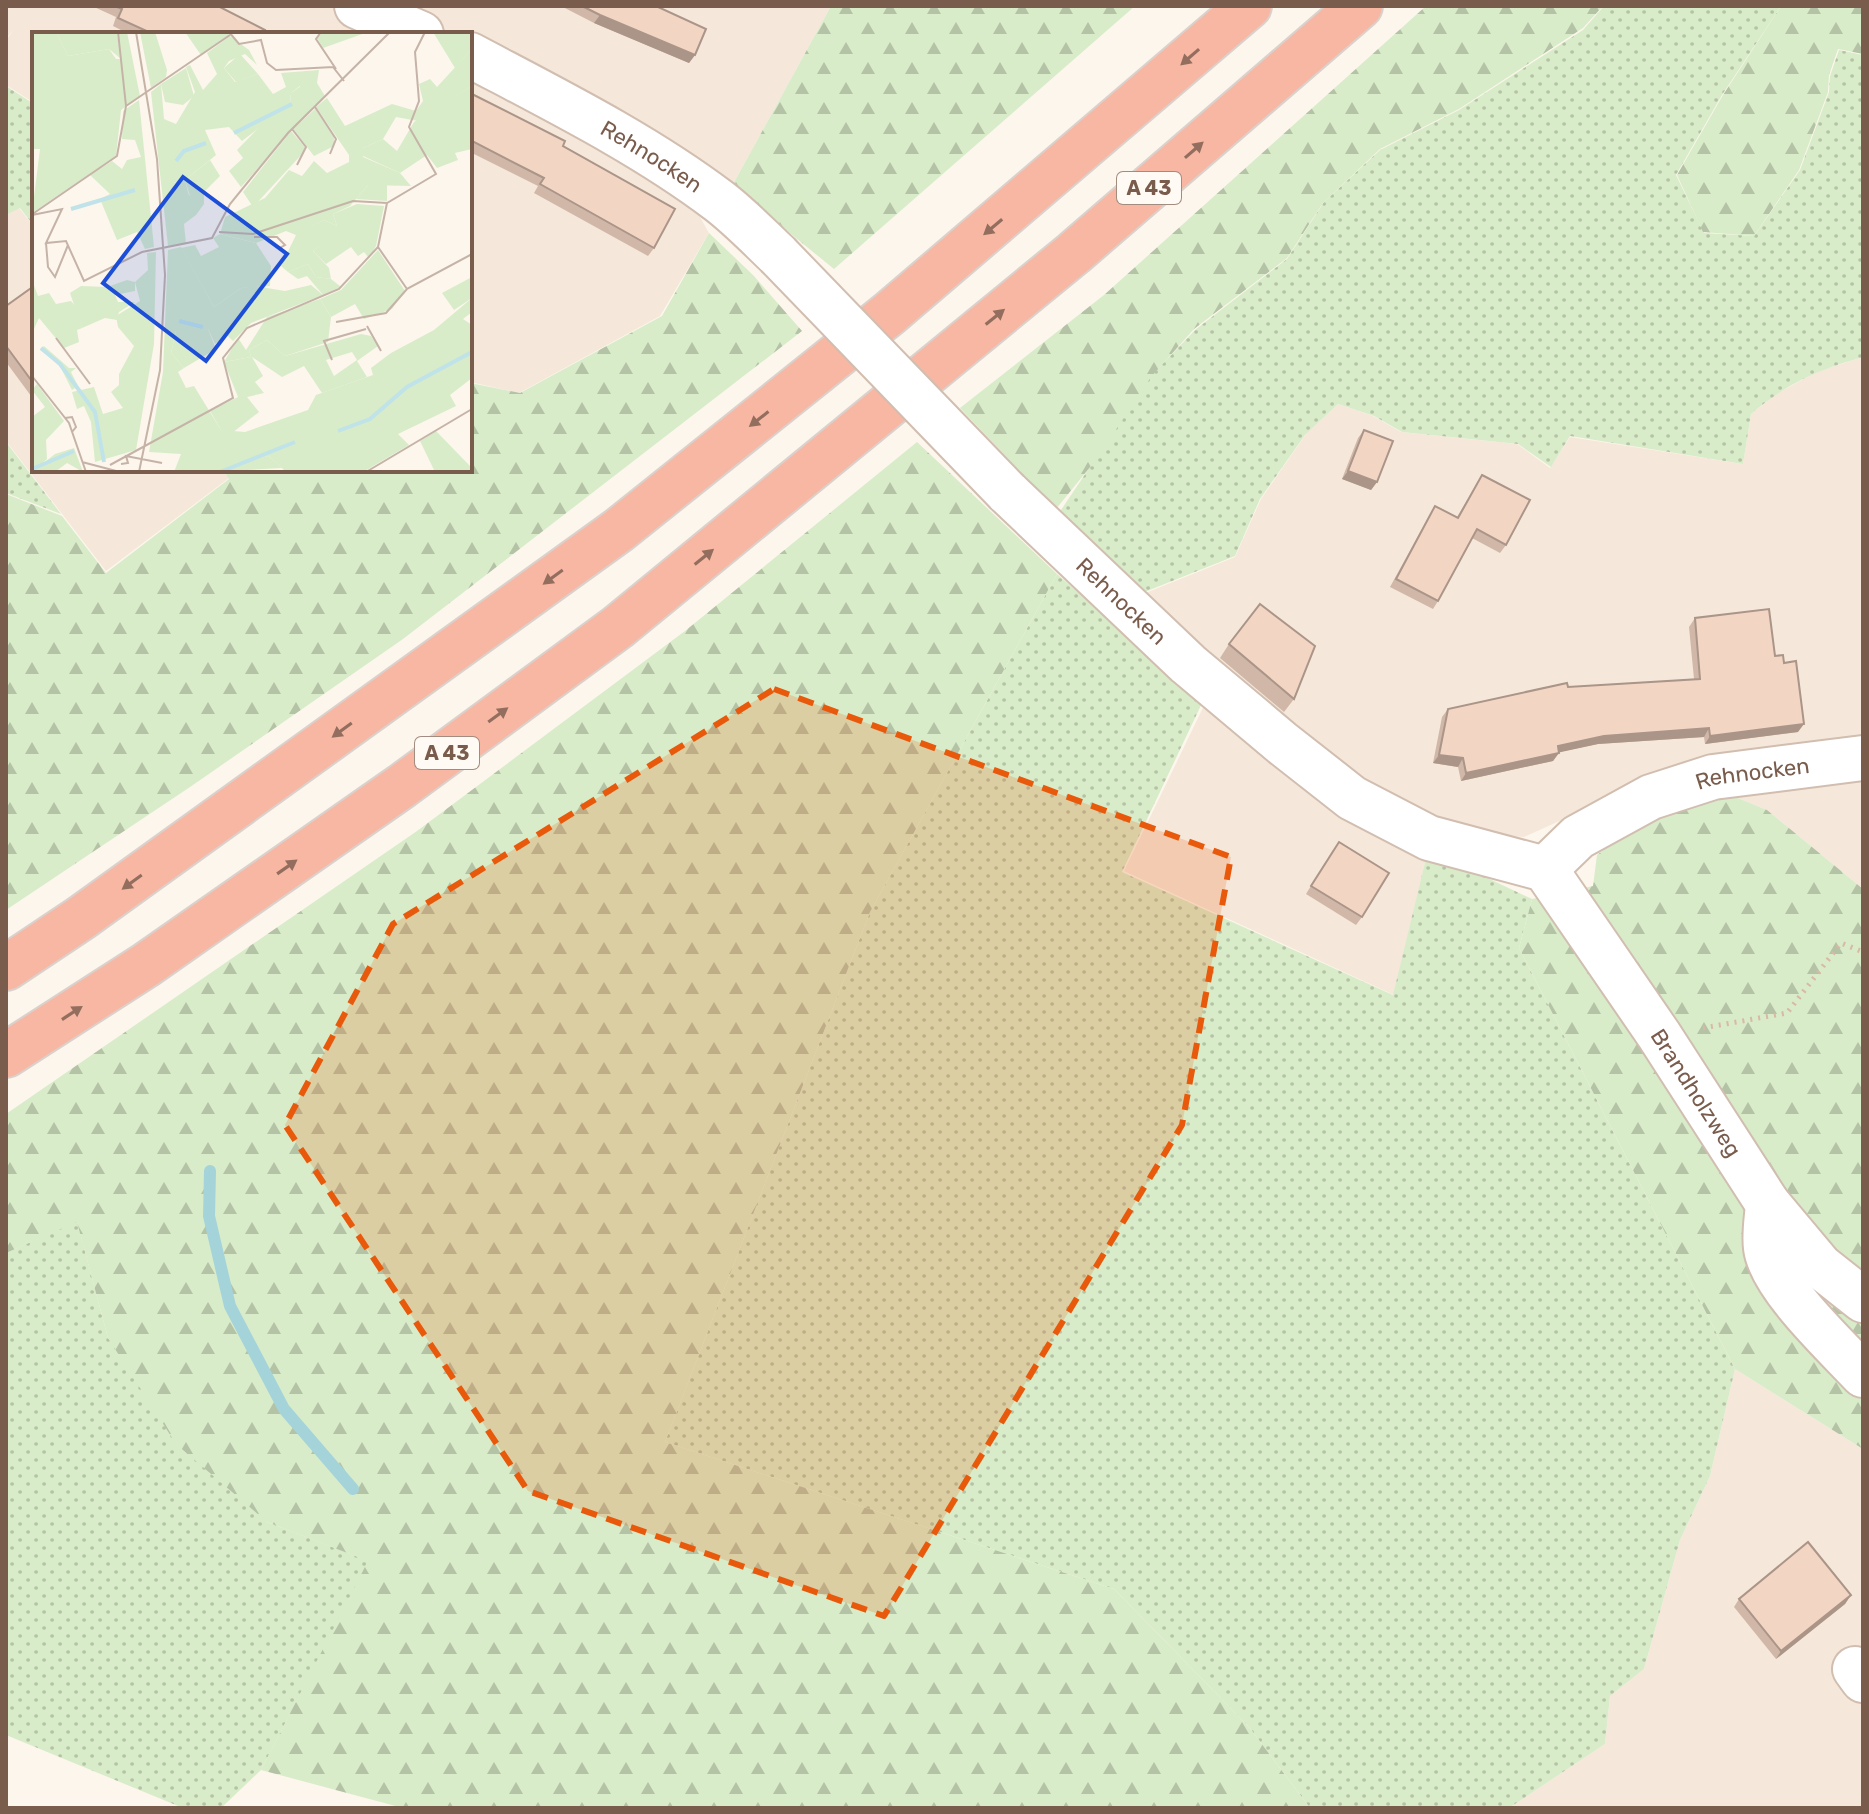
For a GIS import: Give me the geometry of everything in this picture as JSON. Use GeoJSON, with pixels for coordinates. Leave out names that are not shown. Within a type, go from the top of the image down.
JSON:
{"type":"FeatureCollection","features":[{"type":"Feature","properties":{"kind":"highway"},"geometry":{"type":"LineString","coordinates":[[6,968],[81,918],[619,530],[890,313],[1249,6]]}},
{"type":"Feature","properties":{"kind":"highway","name":"A 43"},"geometry":{"type":"LineString","coordinates":[[6,1055],[146,965],[389,795],[618,627],[1074,253],[1360,6]]}},
{"type":"Feature","properties":{"kind":"street"},"geometry":{"type":"LineString","coordinates":[[357,6],[416,32]]}},
{"type":"Feature","properties":{"kind":"street","name":"Rehnocken"},"geometry":{"type":"LineString","coordinates":[[472,56],[598,122],[723,203],[778,255],[1007,492],[1188,664],[1352,798],[1429,838],[1545,869],[1578,837],[1651,797],[1713,777],[1863,758]]}},
{"type":"Feature","properties":{"kind":"street","name":"Brandholzweg"},"geometry":{"type":"LineString","coordinates":[[1545,869],[1659,1035],[1768,1204],[1820,1266],[1863,1300]]}},
{"type":"Feature","properties":{"kind":"street"},"geometry":{"type":"LineString","coordinates":[[1768,1204],[1766,1248],[1776,1273],[1805,1313],[1863,1375]]}},
{"type":"Feature","properties":{"kind":"path"},"geometry":{"type":"LineString","coordinates":[[1659,1035],[1787,1013],[1841,943],[1863,952]]}},
{"type":"Feature","properties":{"kind":"highlighted area"},"geometry":{"type":"Polygon","coordinates":[[[774,689],[1231,857],[1182,1125],[884,1616],[528,1491],[285,1125],[393,924],[774,689]]]}},
{"type":"Feature","properties":{"kind":"shaded area"},"geometry":{"type":"Polygon","coordinates":[[[6,6],[353,6],[413,32],[32,32],[32,102],[6,85],[6,41],[13,30],[6,39],[6,6]]]}},
{"type":"Feature","properties":{"kind":"shaded area"},"geometry":{"type":"Polygon","coordinates":[[[360,6],[831,6],[732,186],[472,35],[472,32],[419,32],[360,6]]]}},
{"type":"Feature","properties":{"kind":"shaded area"},"geometry":{"type":"Polygon","coordinates":[[[472,58],[674,170],[709,233],[660,316],[519,393],[472,382],[472,58]]]}},
{"type":"Feature","properties":{"kind":"shaded area"},"geometry":{"type":"Polygon","coordinates":[[[19,208],[32,224],[32,472],[224,472],[229,478],[106,571],[6,441],[6,215],[19,208]]]}},
{"type":"Feature","properties":{"kind":"shaded area"},"geometry":{"type":"Polygon","coordinates":[[[1863,357],[1863,745],[1637,786],[1524,837],[1478,834],[1427,817],[1373,791],[1138,596],[1235,557],[1261,499],[1306,434],[1338,404],[1373,416],[1401,432],[1517,444],[1550,468],[1570,437],[1743,464],[1751,414],[1775,395],[1816,372],[1863,357]]]}},
{"type":"Feature","properties":{"kind":"shaded area"},"geometry":{"type":"Polygon","coordinates":[[[1213,687],[1428,850],[1394,995],[1124,871],[1213,687]]]}},
{"type":"Feature","properties":{"kind":"shaded area"},"geometry":{"type":"Polygon","coordinates":[[[1863,771],[1863,889],[1767,810],[1721,791],[1863,771]]]}},
{"type":"Feature","properties":{"kind":"shaded area"},"geometry":{"type":"Polygon","coordinates":[[[1735,1369],[1863,1449],[1863,1808],[1509,1808],[1605,1744],[1610,1696],[1644,1669],[1680,1540],[1710,1476],[1735,1369]]]}},
{"type":"Feature","properties":{"kind":"green space"},"geometry":{"type":"Polygon","coordinates":[[[831,6],[1135,6],[834,269],[732,186],[831,6]]]}},
{"type":"Feature","properties":{"kind":"green space"},"geometry":{"type":"Polygon","coordinates":[[[1426,6],[1603,6],[1583,28],[1459,109],[1380,149],[1323,203],[1287,258],[1194,329],[1151,377],[1095,461],[1056,509],[960,408],[1104,295],[1426,6]]]}},
{"type":"Feature","properties":{"kind":"green space"},"geometry":{"type":"Polygon","coordinates":[[[1604,6],[1781,6],[1722,95],[1676,175],[1704,233],[1754,236],[1800,170],[1829,92],[1830,76],[1839,50],[1863,55],[1863,357],[1804,379],[1751,414],[1743,464],[1570,436],[1551,467],[1518,444],[1402,432],[1374,416],[1338,404],[1305,435],[1260,499],[1235,556],[1137,595],[1059,513],[1151,376],[1195,330],[1287,259],[1324,202],[1380,150],[1459,110],[1583,30],[1604,6]]]}},
{"type":"Feature","properties":{"kind":"green space"},"geometry":{"type":"Polygon","coordinates":[[[1781,6],[1863,6],[1863,54],[1838,49],[1829,75],[1828,92],[1799,170],[1754,236],[1703,232],[1677,175],[1723,95],[1781,6]]]}},
{"type":"Feature","properties":{"kind":"green space"},"geometry":{"type":"Polygon","coordinates":[[[6,86],[32,103],[32,223],[20,208],[6,215],[6,86]]]}},
{"type":"Feature","properties":{"kind":"green space"},"geometry":{"type":"Polygon","coordinates":[[[709,233],[753,275],[802,331],[403,639],[6,910],[6,494],[62,516],[106,573],[229,479],[224,472],[472,472],[472,383],[520,393],[662,316],[709,233]]]}},
{"type":"Feature","properties":{"kind":"green space"},"geometry":{"type":"Polygon","coordinates":[[[6,442],[61,514],[6,493],[6,442]]]}},
{"type":"Feature","properties":{"kind":"green space"},"geometry":{"type":"Polygon","coordinates":[[[917,442],[1057,574],[870,912],[665,1442],[1114,1589],[1249,1727],[1310,1808],[403,1808],[261,1770],[368,1561],[267,1522],[176,1444],[108,1338],[77,1222],[6,1253],[6,1114],[417,831],[685,631],[917,442]]]}},
{"type":"Feature","properties":{"kind":"green space"},"geometry":{"type":"Polygon","coordinates":[[[1057,574],[1203,701],[1122,872],[1393,995],[1428,850],[1532,899],[1519,948],[1735,1369],[1710,1476],[1680,1540],[1644,1669],[1610,1696],[1605,1744],[1509,1808],[1310,1808],[1249,1727],[1114,1589],[665,1442],[870,912],[1057,574]]]}},
{"type":"Feature","properties":{"kind":"green space"},"geometry":{"type":"Polygon","coordinates":[[[1721,791],[1767,810],[1863,889],[1863,1449],[1735,1369],[1519,948],[1532,899],[1593,886],[1597,855],[1659,807],[1721,791]]]}},
{"type":"Feature","properties":{"kind":"green space"},"geometry":{"type":"Polygon","coordinates":[[[77,1221],[108,1338],[267,1522],[369,1561],[261,1770],[221,1808],[183,1808],[6,1735],[6,1253],[77,1221]]]}},
{"type":"Feature","properties":{"kind":"building"},"geometry":{"type":"Polygon","coordinates":[[[115,6],[218,6],[265,30],[149,32],[118,18],[122,9],[115,6]]]}},
{"type":"Feature","properties":{"kind":"building"},"geometry":{"type":"Polygon","coordinates":[[[582,6],[656,6],[706,29],[695,55],[582,6]]]}},
{"type":"Feature","properties":{"kind":"building"},"geometry":{"type":"Polygon","coordinates":[[[472,94],[565,141],[563,146],[675,209],[654,248],[540,184],[544,178],[472,141],[472,94]]]}},
{"type":"Feature","properties":{"kind":"building"},"geometry":{"type":"Polygon","coordinates":[[[32,287],[32,381],[6,346],[6,306],[32,287]]]}},
{"type":"Feature","properties":{"kind":"building"},"geometry":{"type":"Polygon","coordinates":[[[1364,430],[1393,441],[1377,482],[1348,471],[1364,430]]]}},
{"type":"Feature","properties":{"kind":"building"},"geometry":{"type":"Polygon","coordinates":[[[1482,475],[1530,500],[1506,545],[1477,529],[1438,601],[1396,579],[1435,506],[1458,518],[1482,475]]]}},
{"type":"Feature","properties":{"kind":"building"},"geometry":{"type":"Polygon","coordinates":[[[1260,604],[1315,646],[1294,699],[1229,644],[1260,604]]]}},
{"type":"Feature","properties":{"kind":"building"},"geometry":{"type":"Polygon","coordinates":[[[1769,609],[1775,656],[1783,655],[1784,663],[1796,661],[1804,724],[1710,736],[1709,728],[1604,736],[1558,746],[1559,753],[1466,773],[1463,758],[1439,755],[1448,709],[1567,683],[1568,687],[1700,679],[1695,618],[1769,609]]]}},
{"type":"Feature","properties":{"kind":"building"},"geometry":{"type":"Polygon","coordinates":[[[1339,842],[1389,873],[1362,917],[1311,886],[1339,842]]]}},
{"type":"Feature","properties":{"kind":"building"},"geometry":{"type":"Polygon","coordinates":[[[1808,1542],[1851,1595],[1781,1651],[1739,1599],[1808,1542]]]}},
{"type":"Feature","properties":{"kind":"waterway"},"geometry":{"type":"LineString","coordinates":[[210,1171],[209,1216],[230,1306],[284,1409],[353,1489]]}}]}
